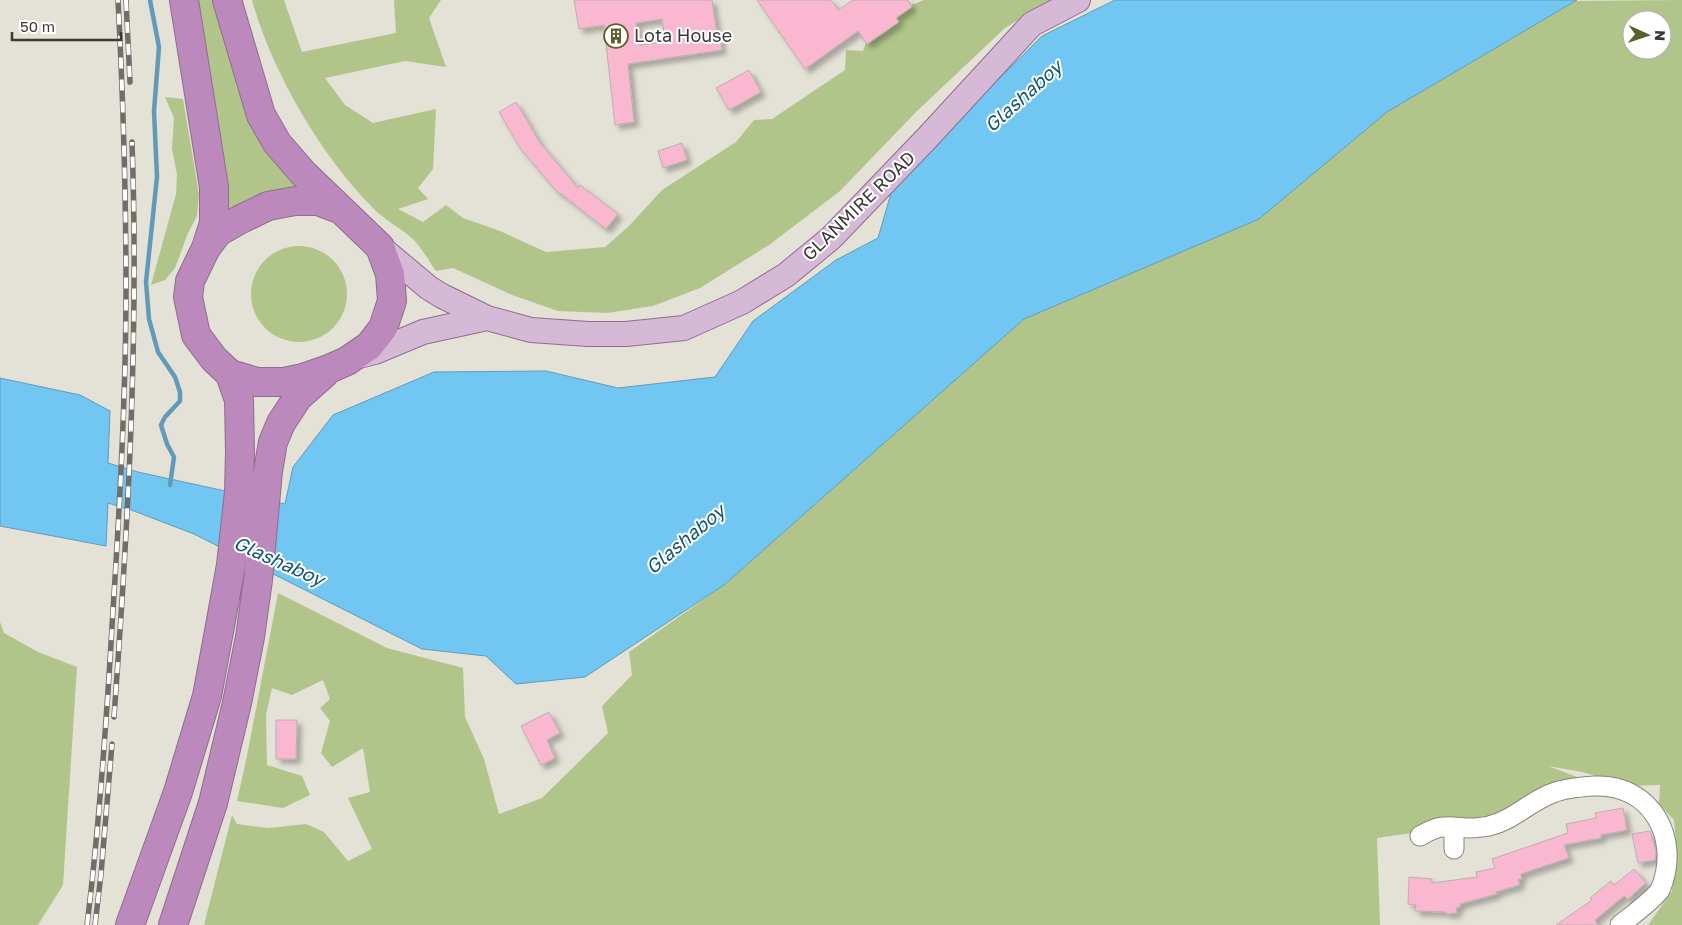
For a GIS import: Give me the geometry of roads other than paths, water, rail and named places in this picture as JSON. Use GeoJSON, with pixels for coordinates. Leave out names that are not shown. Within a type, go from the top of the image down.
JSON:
{"type":"FeatureCollection","features":[{"type":"Feature","properties":{"kind":"highway"},"geometry":{"type":"LineString","coordinates":[[184,0],[214,187],[214,223],[206,248],[190,281],[188,297],[196,334],[214,359],[230,374],[257,382],[284,382],[329,369],[354,357],[370,346],[383,328],[392,301],[390,274],[380,247],[303,173],[277,143],[261,115],[227,0]]}},
{"type":"Feature","properties":{"kind":"highway"},"geometry":{"type":"LineString","coordinates":[[206,248],[218,232],[268,206],[295,201],[318,201],[339,209]]}},
{"type":"Feature","properties":{"kind":"highway"},"geometry":{"type":"LineString","coordinates":[[173,925],[213,804],[238,703],[258,580],[270,455],[278,428],[298,397],[329,369]]}},
{"type":"Feature","properties":{"kind":"highway"},"geometry":{"type":"LineString","coordinates":[[130,925],[178,792],[207,696],[231,564],[239,492],[240,452],[239,400],[230,374]]}},
{"type":"Feature","properties":{"kind":"main road","name":"GLANMIRE ROAD"},"geometry":{"type":"LineString","coordinates":[[380,247],[429,288],[442,296],[487,318],[531,330],[588,334],[626,334],[684,328],[742,302],[786,275],[831,238],[928,137],[1032,24],[1078,0]]}},
{"type":"Feature","properties":{"kind":"main road"},"geometry":{"type":"LineString","coordinates":[[354,357],[375,352],[423,332],[487,318]]}},
{"type":"Feature","properties":{"kind":"street"},"geometry":{"type":"LineString","coordinates":[[1420,836],[1438,827],[1473,828],[1490,825],[1509,819],[1553,793],[1575,788],[1595,786],[1616,787],[1639,796],[1651,804],[1673,841],[1669,870],[1659,890],[1620,925]]}},
{"type":"Feature","properties":{"kind":"street"},"geometry":{"type":"LineString","coordinates":[[1454,827],[1454,849]]}},
{"type":"Feature","properties":{"kind":"water","name":"Glashaboy"},"geometry":{"type":"Polygon","coordinates":[[[1115,0],[1577,0],[1387,112],[1259,219],[1024,319],[724,585],[585,677],[516,684],[486,656],[422,649],[194,534],[108,503],[106,546],[0,526],[0,378],[80,395],[110,411],[108,463],[138,472],[285,504],[293,467],[333,415],[434,372],[546,371],[618,388],[715,377],[753,321],[836,260],[878,238],[894,183],[1042,36],[1115,0]]]}},
{"type":"Feature","properties":{"kind":"waterway"},"geometry":{"type":"LineString","coordinates":[[150,0],[159,47],[154,111],[157,177],[146,282],[149,319],[158,352],[175,377],[180,392],[180,401],[165,417],[161,425],[167,444],[174,457],[170,485]]}},
{"type":"Feature","properties":{"kind":"railway"},"geometry":{"type":"LineString","coordinates":[[87,925],[106,728],[124,409],[126,329],[125,216],[118,0]]}},
{"type":"Feature","properties":{"kind":"railway"},"geometry":{"type":"LineString","coordinates":[[126,0],[130,82]]}},
{"type":"Feature","properties":{"kind":"railway"},"geometry":{"type":"LineString","coordinates":[[114,717],[124,574],[131,430],[134,286],[132,142]]}},
{"type":"Feature","properties":{"kind":"railway"},"geometry":{"type":"LineString","coordinates":[[95,925],[112,744]]}},
{"type":"Feature","properties":{"kind":"place","name":"Lota House"},"geometry":{"type":"Point","coordinates":[616,36]}}]}
